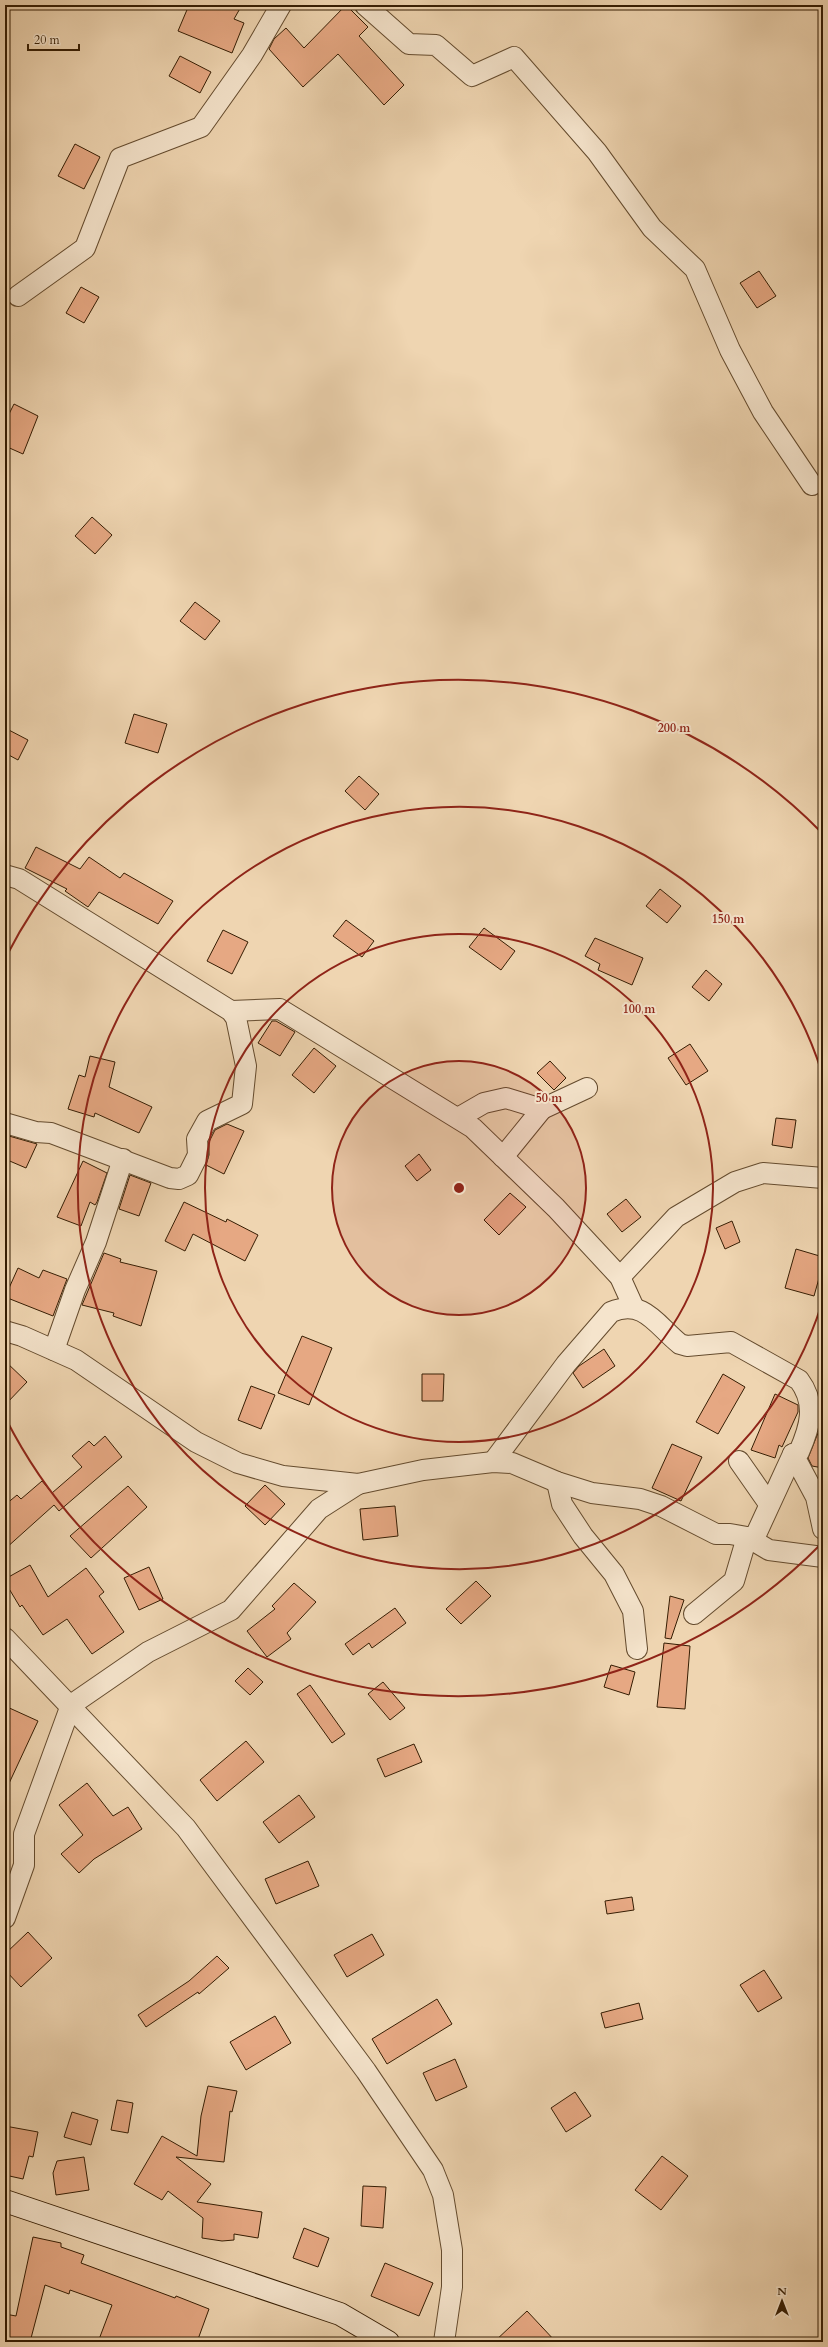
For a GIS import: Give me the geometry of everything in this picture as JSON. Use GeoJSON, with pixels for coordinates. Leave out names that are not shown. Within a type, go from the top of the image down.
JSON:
{"type":"FeatureCollection","features":[{"type":"Feature","properties":{"kind":"main road"},"geometry":{"type":"LineString","coordinates":[[5,2200],[340,2314],[388,2342]]}},
{"type":"Feature","properties":{"kind":"street"},"geometry":{"type":"LineString","coordinates":[[18,296],[85,248],[120,158],[200,127],[252,55],[281,5]]}},
{"type":"Feature","properties":{"kind":"street"},"geometry":{"type":"LineString","coordinates":[[365,5],[409,44],[436,45],[472,76],[514,56],[597,152],[652,228],[695,269],[730,350],[763,412],[812,485]]}},
{"type":"Feature","properties":{"kind":"street"},"geometry":{"type":"LineString","coordinates":[[5,875],[19,880],[231,1011],[236,1018],[246,1066],[242,1104],[207,1121],[197,1139],[198,1155],[188,1175],[179,1179],[170,1178],[51,1133],[36,1132],[5,1124]]}},
{"type":"Feature","properties":{"kind":"street"},"geometry":{"type":"LineString","coordinates":[[231,1011],[280,1009],[474,1128],[556,1208],[620,1277],[634,1308]]}},
{"type":"Feature","properties":{"kind":"street"},"geometry":{"type":"LineString","coordinates":[[503,1157],[542,1110],[587,1088]]}},
{"type":"Feature","properties":{"kind":"street"},"geometry":{"type":"LineString","coordinates":[[458,1118],[484,1103],[506,1098],[542,1110]]}},
{"type":"Feature","properties":{"kind":"street"},"geometry":{"type":"LineString","coordinates":[[54,1350],[75,1290],[96,1242],[123,1159]]}},
{"type":"Feature","properties":{"kind":"street"},"geometry":{"type":"LineString","coordinates":[[620,1277],[676,1217],[735,1182],[763,1173],[823,1178]]}},
{"type":"Feature","properties":{"kind":"street"},"geometry":{"type":"LineString","coordinates":[[493,1462],[561,1370],[611,1312],[619,1308],[634,1308],[645,1312],[680,1344],[687,1346],[731,1342],[799,1380],[806,1389],[811,1418],[799,1452],[793,1454],[778,1490],[750,1539],[734,1580],[694,1614]]}},
{"type":"Feature","properties":{"kind":"street"},"geometry":{"type":"LineString","coordinates":[[5,1331],[76,1360],[196,1442],[238,1463],[283,1476],[358,1484],[422,1470],[493,1462],[512,1463],[557,1482],[592,1493],[640,1499],[661,1506],[716,1534],[730,1534],[750,1539],[769,1550],[823,1557]]}},
{"type":"Feature","properties":{"kind":"street"},"geometry":{"type":"LineString","coordinates":[[793,1454],[816,1497],[823,1529]]}},
{"type":"Feature","properties":{"kind":"street"},"geometry":{"type":"LineString","coordinates":[[739,1461],[769,1504]]}},
{"type":"Feature","properties":{"kind":"street"},"geometry":{"type":"LineString","coordinates":[[315,1480],[319,1510]]}},
{"type":"Feature","properties":{"kind":"street"},"geometry":{"type":"LineString","coordinates":[[557,1482],[562,1504],[583,1536],[614,1574],[633,1611],[638,1649]]}},
{"type":"Feature","properties":{"kind":"street"},"geometry":{"type":"LineString","coordinates":[[5,1918],[24,1865],[24,1834],[71,1706],[148,1652],[231,1610],[319,1510],[358,1484]]}},
{"type":"Feature","properties":{"kind":"street"},"geometry":{"type":"LineString","coordinates":[[5,1638],[186,1828],[366,2071],[433,2170],[443,2195],[452,2250],[452,2287],[444,2342]]}},
{"type":"Feature","properties":{"kind":"building"},"geometry":{"type":"Polygon","coordinates":[[[189,5],[242,5],[234,19],[244,23],[232,53],[178,31],[189,5]]]}},
{"type":"Feature","properties":{"kind":"building"},"geometry":{"type":"Polygon","coordinates":[[[346,5],[368,27],[359,36],[404,85],[384,105],[338,54],[303,87],[269,49],[274,39],[286,28],[304,48],[346,5]]]}},
{"type":"Feature","properties":{"kind":"building"},"geometry":{"type":"Polygon","coordinates":[[[180,56],[211,72],[200,93],[169,76],[180,56]]]}},
{"type":"Feature","properties":{"kind":"building"},"geometry":{"type":"Polygon","coordinates":[[[75,144],[100,157],[84,189],[58,176],[75,144]]]}},
{"type":"Feature","properties":{"kind":"building"},"geometry":{"type":"Polygon","coordinates":[[[759,271],[776,296],[757,308],[740,283],[759,271]]]}},
{"type":"Feature","properties":{"kind":"building"},"geometry":{"type":"Polygon","coordinates":[[[81,287],[99,297],[84,323],[66,313],[81,287]]]}},
{"type":"Feature","properties":{"kind":"building"},"geometry":{"type":"Polygon","coordinates":[[[14,404],[38,416],[23,454],[5,446],[5,422],[14,404]]]}},
{"type":"Feature","properties":{"kind":"building"},"geometry":{"type":"Polygon","coordinates":[[[92,517],[112,535],[95,554],[75,536],[92,517]]]}},
{"type":"Feature","properties":{"kind":"building"},"geometry":{"type":"Polygon","coordinates":[[[195,602],[220,621],[205,640],[180,621],[195,602]]]}},
{"type":"Feature","properties":{"kind":"building"},"geometry":{"type":"Polygon","coordinates":[[[134,714],[167,724],[158,753],[125,743],[134,714]]]}},
{"type":"Feature","properties":{"kind":"building"},"geometry":{"type":"Polygon","coordinates":[[[5,728],[28,740],[18,760],[5,753],[5,728]]]}},
{"type":"Feature","properties":{"kind":"building"},"geometry":{"type":"Polygon","coordinates":[[[359,776],[379,794],[365,810],[345,791],[359,776]]]}},
{"type":"Feature","properties":{"kind":"building"},"geometry":{"type":"Polygon","coordinates":[[[36,847],[80,869],[89,857],[120,878],[124,873],[173,901],[158,924],[99,892],[88,907],[65,891],[67,889],[25,868],[36,847]]]}},
{"type":"Feature","properties":{"kind":"building"},"geometry":{"type":"Polygon","coordinates":[[[660,889],[681,906],[667,923],[646,906],[660,889]]]}},
{"type":"Feature","properties":{"kind":"building"},"geometry":{"type":"Polygon","coordinates":[[[346,920],[374,941],[362,957],[333,936],[346,920]]]}},
{"type":"Feature","properties":{"kind":"building"},"geometry":{"type":"Polygon","coordinates":[[[484,928],[515,951],[501,970],[469,947],[484,928]]]}},
{"type":"Feature","properties":{"kind":"building"},"geometry":{"type":"Polygon","coordinates":[[[223,930],[248,942],[232,974],[207,961],[223,930]]]}},
{"type":"Feature","properties":{"kind":"building"},"geometry":{"type":"Polygon","coordinates":[[[595,938],[643,958],[632,985],[598,970],[600,964],[585,956],[595,938]]]}},
{"type":"Feature","properties":{"kind":"building"},"geometry":{"type":"Polygon","coordinates":[[[706,970],[722,984],[709,1001],[692,987],[706,970]]]}},
{"type":"Feature","properties":{"kind":"building"},"geometry":{"type":"Polygon","coordinates":[[[272,1021],[276,1021],[295,1032],[280,1056],[258,1043],[272,1021]]]}},
{"type":"Feature","properties":{"kind":"building"},"geometry":{"type":"Polygon","coordinates":[[[690,1044],[708,1071],[686,1085],[668,1058],[690,1044]]]}},
{"type":"Feature","properties":{"kind":"building"},"geometry":{"type":"Polygon","coordinates":[[[314,1048],[336,1066],[314,1093],[292,1075],[314,1048]]]}},
{"type":"Feature","properties":{"kind":"building"},"geometry":{"type":"Polygon","coordinates":[[[90,1056],[115,1062],[109,1087],[152,1107],[139,1133],[95,1113],[94,1117],[68,1109],[79,1075],[85,1077],[90,1056]]]}},
{"type":"Feature","properties":{"kind":"building"},"geometry":{"type":"Polygon","coordinates":[[[550,1061],[566,1078],[554,1090],[537,1073],[550,1061]]]}},
{"type":"Feature","properties":{"kind":"building"},"geometry":{"type":"Polygon","coordinates":[[[776,1118],[796,1120],[792,1148],[772,1145],[776,1118]]]}},
{"type":"Feature","properties":{"kind":"building"},"geometry":{"type":"Polygon","coordinates":[[[227,1124],[244,1131],[224,1174],[206,1165],[209,1155],[209,1142],[215,1130],[227,1124]]]}},
{"type":"Feature","properties":{"kind":"building"},"geometry":{"type":"Polygon","coordinates":[[[9,1136],[37,1144],[26,1168],[5,1159],[5,1145],[9,1136]]]}},
{"type":"Feature","properties":{"kind":"building"},"geometry":{"type":"Polygon","coordinates":[[[419,1154],[431,1170],[417,1181],[405,1166],[419,1154]]]}},
{"type":"Feature","properties":{"kind":"building"},"geometry":{"type":"Polygon","coordinates":[[[83,1161],[107,1173],[97,1202],[95,1205],[90,1202],[81,1226],[57,1217],[83,1161]]]}},
{"type":"Feature","properties":{"kind":"building"},"geometry":{"type":"Polygon","coordinates":[[[130,1175],[151,1183],[139,1216],[119,1209],[130,1175]]]}},
{"type":"Feature","properties":{"kind":"building"},"geometry":{"type":"Polygon","coordinates":[[[510,1193],[526,1207],[499,1235],[484,1220],[510,1193]]]}},
{"type":"Feature","properties":{"kind":"building"},"geometry":{"type":"Polygon","coordinates":[[[626,1199],[641,1217],[622,1232],[607,1214],[626,1199]]]}},
{"type":"Feature","properties":{"kind":"building"},"geometry":{"type":"Polygon","coordinates":[[[184,1202],[226,1222],[227,1219],[258,1235],[245,1261],[193,1234],[185,1251],[165,1241],[184,1202]]]}},
{"type":"Feature","properties":{"kind":"building"},"geometry":{"type":"Polygon","coordinates":[[[732,1221],[740,1242],[725,1249],[716,1228],[732,1221]]]}},
{"type":"Feature","properties":{"kind":"building"},"geometry":{"type":"Polygon","coordinates":[[[796,1249],[823,1257],[823,1264],[814,1296],[785,1288],[796,1249]]]}},
{"type":"Feature","properties":{"kind":"building"},"geometry":{"type":"Polygon","coordinates":[[[104,1253],[121,1259],[120,1262],[157,1271],[141,1326],[113,1316],[114,1313],[82,1305],[104,1253]]]}},
{"type":"Feature","properties":{"kind":"building"},"geometry":{"type":"Polygon","coordinates":[[[18,1268],[39,1278],[43,1270],[67,1279],[53,1316],[5,1297],[18,1268]]]}},
{"type":"Feature","properties":{"kind":"building"},"geometry":{"type":"Polygon","coordinates":[[[302,1336],[332,1348],[309,1405],[278,1393],[302,1336]]]}},
{"type":"Feature","properties":{"kind":"building"},"geometry":{"type":"Polygon","coordinates":[[[604,1349],[615,1366],[583,1388],[573,1373],[579,1366],[604,1349]]]}},
{"type":"Feature","properties":{"kind":"building"},"geometry":{"type":"Polygon","coordinates":[[[5,1361],[27,1382],[5,1405],[5,1361]]]}},
{"type":"Feature","properties":{"kind":"building"},"geometry":{"type":"Polygon","coordinates":[[[422,1374],[444,1374],[443,1401],[422,1401],[422,1374]]]}},
{"type":"Feature","properties":{"kind":"building"},"geometry":{"type":"Polygon","coordinates":[[[723,1374],[745,1387],[718,1434],[696,1422],[723,1374]]]}},
{"type":"Feature","properties":{"kind":"building"},"geometry":{"type":"Polygon","coordinates":[[[251,1386],[275,1395],[261,1429],[238,1420],[251,1386]]]}},
{"type":"Feature","properties":{"kind":"building"},"geometry":{"type":"Polygon","coordinates":[[[775,1394],[798,1405],[798,1412],[782,1447],[779,1445],[775,1458],[751,1450],[775,1394]]]}},
{"type":"Feature","properties":{"kind":"building"},"geometry":{"type":"Polygon","coordinates":[[[821,1407],[823,1407],[823,1468],[812,1466],[808,1458],[820,1428],[821,1407]]]}},
{"type":"Feature","properties":{"kind":"building"},"geometry":{"type":"Polygon","coordinates":[[[105,1436],[122,1457],[59,1511],[54,1505],[5,1549],[5,1505],[17,1495],[21,1499],[42,1481],[52,1493],[82,1467],[72,1456],[89,1441],[94,1446],[105,1436]]]}},
{"type":"Feature","properties":{"kind":"building"},"geometry":{"type":"Polygon","coordinates":[[[672,1444],[702,1457],[681,1501],[652,1488],[672,1444]]]}},
{"type":"Feature","properties":{"kind":"building"},"geometry":{"type":"Polygon","coordinates":[[[265,1485],[285,1504],[265,1525],[245,1506],[265,1485]]]}},
{"type":"Feature","properties":{"kind":"building"},"geometry":{"type":"Polygon","coordinates":[[[128,1486],[147,1507],[91,1558],[70,1536],[128,1486]]]}},
{"type":"Feature","properties":{"kind":"building"},"geometry":{"type":"Polygon","coordinates":[[[395,1506],[398,1536],[363,1540],[360,1509],[395,1506]]]}},
{"type":"Feature","properties":{"kind":"building"},"geometry":{"type":"Polygon","coordinates":[[[30,1565],[48,1597],[86,1568],[104,1592],[99,1596],[124,1632],[92,1654],[67,1619],[43,1635],[22,1605],[20,1607],[5,1582],[5,1579],[30,1565]]]}},
{"type":"Feature","properties":{"kind":"building"},"geometry":{"type":"Polygon","coordinates":[[[149,1567],[163,1599],[139,1610],[124,1578],[149,1567]]]}},
{"type":"Feature","properties":{"kind":"building"},"geometry":{"type":"Polygon","coordinates":[[[476,1581],[491,1596],[461,1624],[446,1609],[476,1581]]]}},
{"type":"Feature","properties":{"kind":"building"},"geometry":{"type":"Polygon","coordinates":[[[294,1583],[316,1602],[287,1633],[291,1639],[267,1657],[247,1631],[275,1609],[272,1606],[294,1583]]]}},
{"type":"Feature","properties":{"kind":"building"},"geometry":{"type":"Polygon","coordinates":[[[670,1596],[684,1600],[671,1639],[665,1638],[670,1596]]]}},
{"type":"Feature","properties":{"kind":"building"},"geometry":{"type":"Polygon","coordinates":[[[395,1608],[406,1623],[372,1648],[369,1643],[353,1655],[345,1644],[395,1608]]]}},
{"type":"Feature","properties":{"kind":"building"},"geometry":{"type":"Polygon","coordinates":[[[664,1643],[690,1646],[685,1709],[657,1707],[664,1643]]]}},
{"type":"Feature","properties":{"kind":"building"},"geometry":{"type":"Polygon","coordinates":[[[611,1665],[635,1672],[629,1695],[604,1687],[611,1665]]]}},
{"type":"Feature","properties":{"kind":"building"},"geometry":{"type":"Polygon","coordinates":[[[248,1668],[263,1682],[250,1695],[235,1681],[248,1668]]]}},
{"type":"Feature","properties":{"kind":"building"},"geometry":{"type":"Polygon","coordinates":[[[383,1682],[405,1708],[390,1720],[368,1694],[383,1682]]]}},
{"type":"Feature","properties":{"kind":"building"},"geometry":{"type":"Polygon","coordinates":[[[310,1685],[345,1734],[332,1743],[297,1694],[310,1685]]]}},
{"type":"Feature","properties":{"kind":"building"},"geometry":{"type":"Polygon","coordinates":[[[5,1706],[38,1721],[5,1792],[5,1706]]]}},
{"type":"Feature","properties":{"kind":"building"},"geometry":{"type":"Polygon","coordinates":[[[246,1741],[264,1762],[217,1801],[200,1780],[246,1741]]]}},
{"type":"Feature","properties":{"kind":"building"},"geometry":{"type":"Polygon","coordinates":[[[414,1744],[422,1762],[385,1777],[377,1759],[414,1744]]]}},
{"type":"Feature","properties":{"kind":"building"},"geometry":{"type":"Polygon","coordinates":[[[87,1783],[113,1816],[128,1807],[142,1829],[94,1859],[79,1873],[61,1854],[83,1835],[59,1805],[87,1783]]]}},
{"type":"Feature","properties":{"kind":"building"},"geometry":{"type":"Polygon","coordinates":[[[299,1795],[315,1817],[279,1843],[263,1822],[299,1795]]]}},
{"type":"Feature","properties":{"kind":"building"},"geometry":{"type":"Polygon","coordinates":[[[308,1861],[319,1886],[276,1904],[265,1879],[308,1861]]]}},
{"type":"Feature","properties":{"kind":"building"},"geometry":{"type":"Polygon","coordinates":[[[632,1897],[634,1910],[607,1914],[605,1901],[632,1897]]]}},
{"type":"Feature","properties":{"kind":"building"},"geometry":{"type":"Polygon","coordinates":[[[28,1932],[52,1958],[21,1987],[5,1970],[5,1954],[28,1932]]]}},
{"type":"Feature","properties":{"kind":"building"},"geometry":{"type":"Polygon","coordinates":[[[372,1934],[384,1955],[347,1977],[334,1955],[372,1934]]]}},
{"type":"Feature","properties":{"kind":"building"},"geometry":{"type":"Polygon","coordinates":[[[217,1956],[229,1968],[199,1994],[198,1992],[146,2027],[138,2015],[189,1981],[217,1956]]]}},
{"type":"Feature","properties":{"kind":"building"},"geometry":{"type":"Polygon","coordinates":[[[764,1970],[782,1998],[758,2012],[740,1985],[764,1970]]]}},
{"type":"Feature","properties":{"kind":"building"},"geometry":{"type":"Polygon","coordinates":[[[437,1999],[452,2024],[387,2064],[372,2039],[437,1999]]]}},
{"type":"Feature","properties":{"kind":"building"},"geometry":{"type":"Polygon","coordinates":[[[639,2003],[643,2019],[605,2028],[601,2013],[639,2003]]]}},
{"type":"Feature","properties":{"kind":"building"},"geometry":{"type":"Polygon","coordinates":[[[275,2016],[291,2043],[246,2070],[230,2042],[275,2016]]]}},
{"type":"Feature","properties":{"kind":"building"},"geometry":{"type":"Polygon","coordinates":[[[455,2059],[467,2087],[436,2101],[423,2073],[455,2059]]]}},
{"type":"Feature","properties":{"kind":"building"},"geometry":{"type":"Polygon","coordinates":[[[208,2086],[237,2091],[232,2112],[230,2111],[224,2162],[176,2157],[211,2184],[197,2202],[262,2212],[258,2238],[234,2234],[234,2240],[222,2241],[202,2238],[203,2218],[168,2191],[162,2200],[134,2184],[162,2136],[197,2156],[201,2116],[208,2086]]]}},
{"type":"Feature","properties":{"kind":"building"},"geometry":{"type":"Polygon","coordinates":[[[575,2092],[591,2116],[566,2132],[551,2108],[575,2092]]]}},
{"type":"Feature","properties":{"kind":"building"},"geometry":{"type":"Polygon","coordinates":[[[117,2100],[133,2103],[128,2133],[111,2130],[117,2100]]]}},
{"type":"Feature","properties":{"kind":"building"},"geometry":{"type":"Polygon","coordinates":[[[72,2112],[98,2120],[91,2145],[64,2137],[72,2112]]]}},
{"type":"Feature","properties":{"kind":"building"},"geometry":{"type":"Polygon","coordinates":[[[5,2126],[38,2132],[33,2157],[29,2156],[23,2179],[5,2175],[5,2126]]]}},
{"type":"Feature","properties":{"kind":"building"},"geometry":{"type":"Polygon","coordinates":[[[662,2156],[688,2176],[661,2210],[635,2190],[662,2156]]]}},
{"type":"Feature","properties":{"kind":"building"},"geometry":{"type":"Polygon","coordinates":[[[84,2157],[89,2190],[56,2195],[53,2173],[57,2161],[84,2157]]]}},
{"type":"Feature","properties":{"kind":"building"},"geometry":{"type":"Polygon","coordinates":[[[363,2186],[386,2187],[383,2228],[361,2226],[363,2186]]]}},
{"type":"Feature","properties":{"kind":"building"},"geometry":{"type":"Polygon","coordinates":[[[304,2228],[329,2238],[318,2267],[293,2258],[304,2228]]]}},
{"type":"Feature","properties":{"kind":"building"},"geometry":{"type":"Polygon","coordinates":[[[33,2237],[61,2243],[61,2247],[84,2255],[81,2263],[209,2309],[197,2342],[98,2342],[112,2305],[70,2290],[69,2294],[45,2285],[30,2342],[5,2338],[5,2314],[16,2316],[33,2237]]]}},
{"type":"Feature","properties":{"kind":"building"},"geometry":{"type":"Polygon","coordinates":[[[385,2263],[433,2283],[419,2316],[371,2296],[385,2263]]]}},
{"type":"Feature","properties":{"kind":"building"},"geometry":{"type":"Polygon","coordinates":[[[527,2311],[556,2342],[494,2342],[527,2311]]]}}]}
